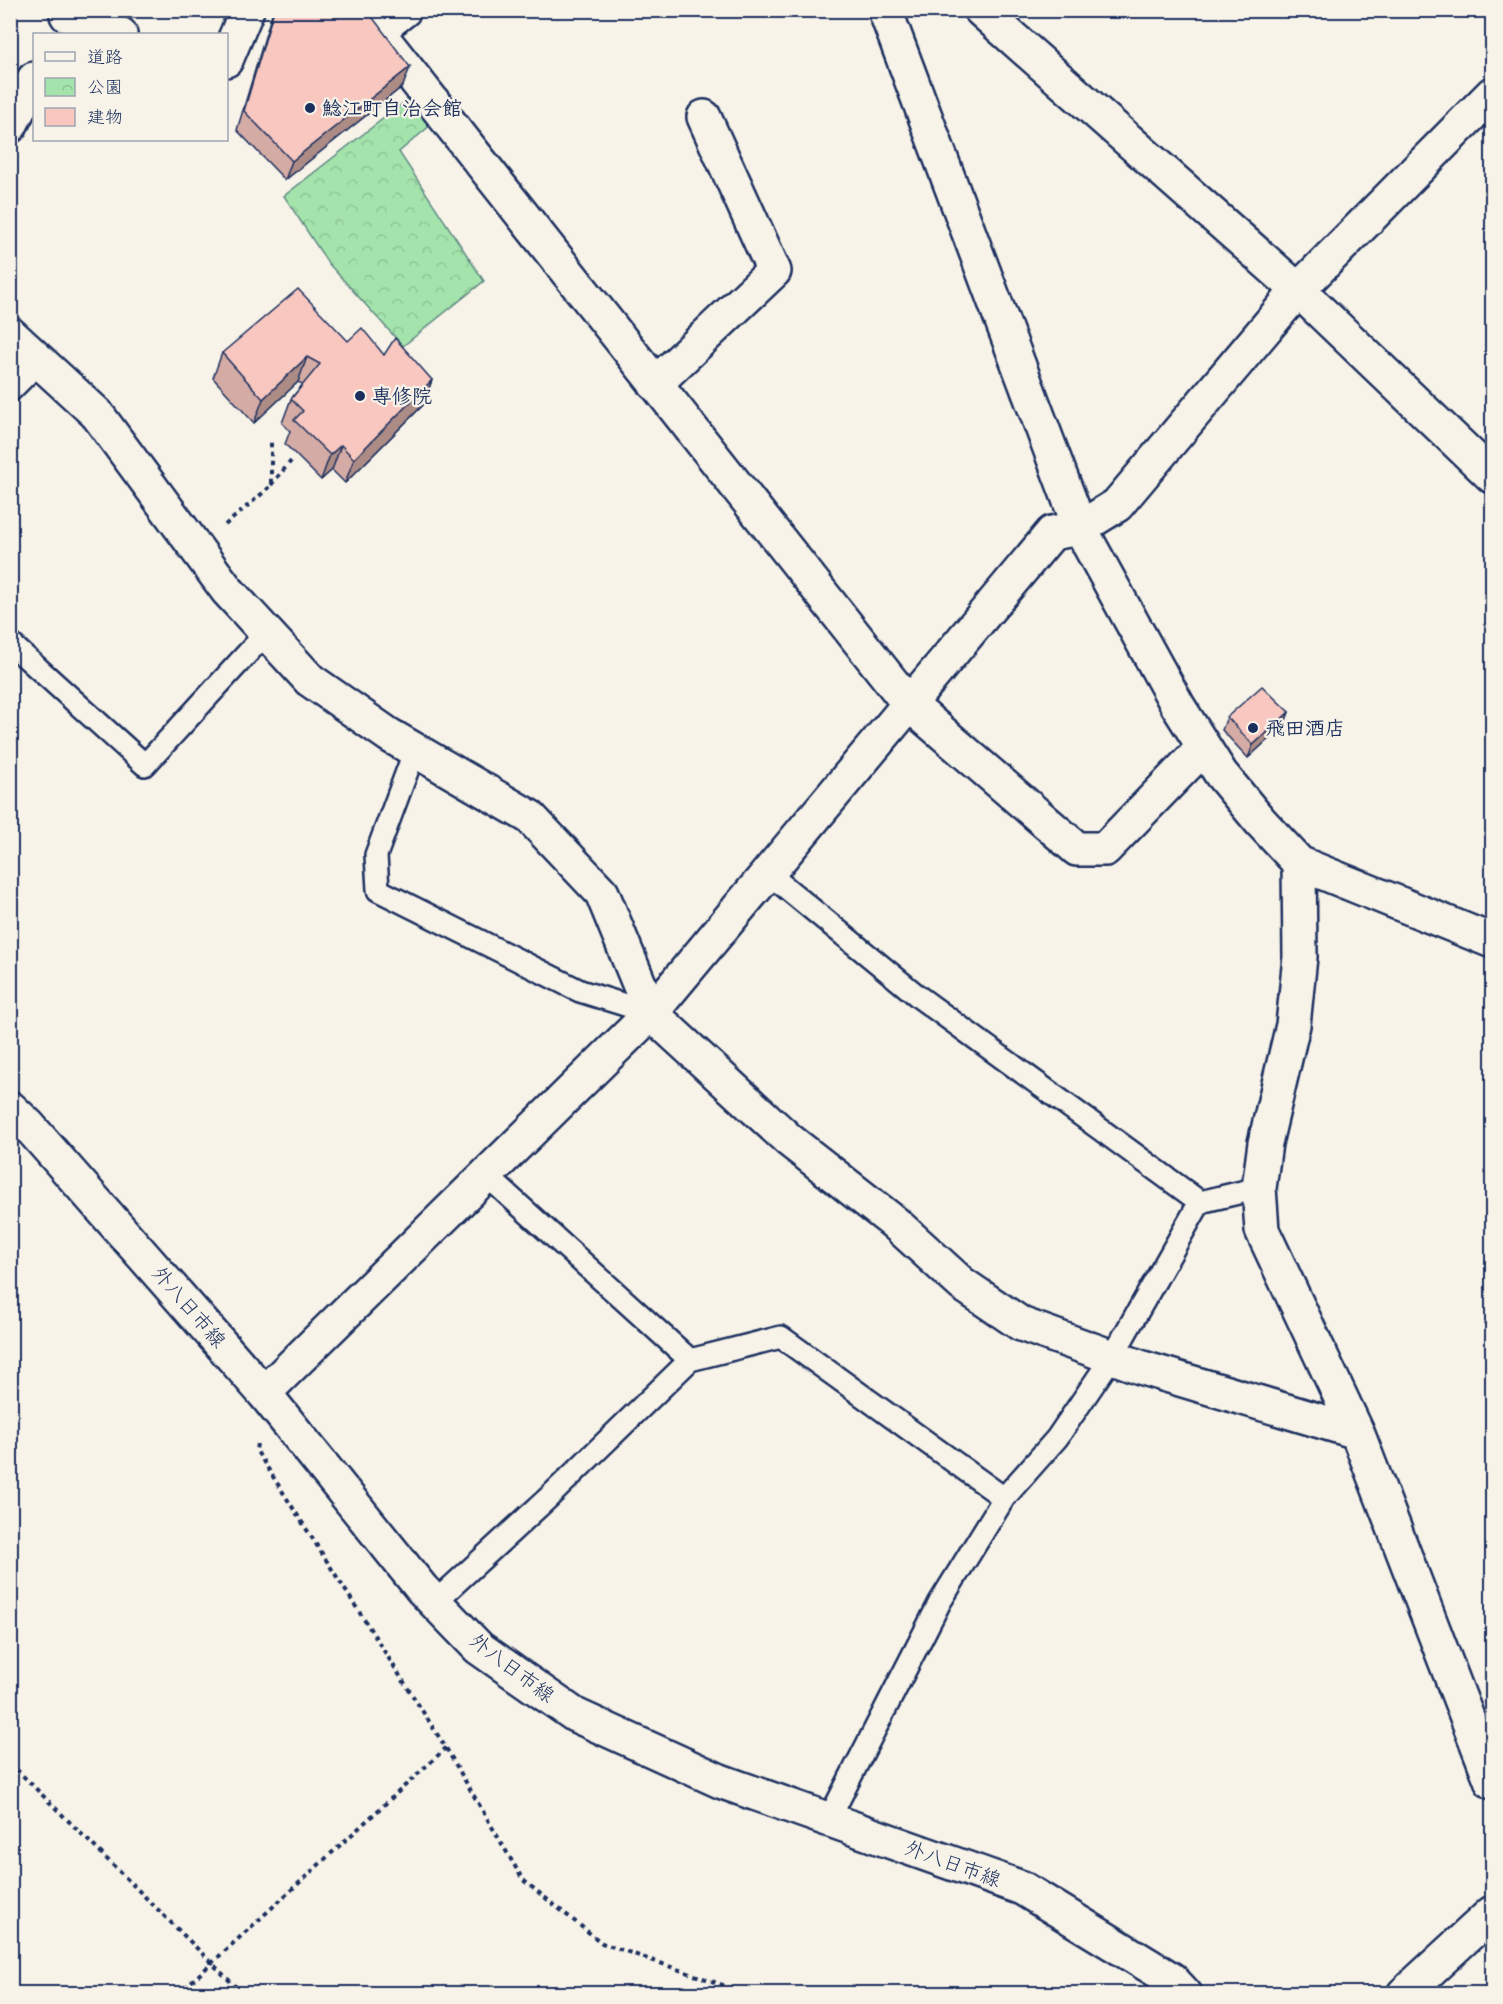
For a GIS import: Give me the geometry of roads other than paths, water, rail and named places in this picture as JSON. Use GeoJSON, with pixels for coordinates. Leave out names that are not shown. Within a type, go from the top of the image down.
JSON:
{"type":"FeatureCollection","features":[{"type":"Feature","properties":{"kind":"street"},"geometry":{"type":"LineString","coordinates":[[228,55],[247,10]]}},
{"type":"Feature","properties":{"kind":"street"},"geometry":{"type":"LineString","coordinates":[[404,10],[365,21],[909,704],[1077,849],[1105,849],[1204,747]]}},
{"type":"Feature","properties":{"kind":"street"},"geometry":{"type":"LineString","coordinates":[[885,10],[1080,528],[1178,706],[1221,774],[1299,863],[1492,941]]}},
{"type":"Feature","properties":{"kind":"street"},"geometry":{"type":"LineString","coordinates":[[981,10],[1298,290],[1492,476]]}},
{"type":"Feature","properties":{"kind":"street"},"geometry":{"type":"LineString","coordinates":[[64,20],[116,33]]}},
{"type":"Feature","properties":{"kind":"street"},"geometry":{"type":"LineString","coordinates":[[10,126],[33,81]]}},
{"type":"Feature","properties":{"kind":"street"},"geometry":{"type":"LineString","coordinates":[[264,1393],[651,1013],[1052,533],[1080,528],[1117,505],[1298,290],[1492,94]]}},
{"type":"Feature","properties":{"kind":"street"},"geometry":{"type":"LineString","coordinates":[[655,384],[774,271],[704,117]]}},
{"type":"Feature","properties":{"kind":"street"},"geometry":{"type":"LineString","coordinates":[[10,334],[97,414],[227,590],[310,680],[415,750],[530,817],[602,893],[651,1013],[789,1140],[896,1223],[962,1284],[1021,1324],[1112,1357],[1357,1432]]}},
{"type":"Feature","properties":{"kind":"street"},"geometry":{"type":"LineString","coordinates":[[1299,863],[1300,957],[1293,1025],[1265,1143],[1259,1188],[1262,1230],[1357,1432],[1492,1782]]}},
{"type":"Feature","properties":{"kind":"street","name":"外八日市線"},"geometry":{"type":"LineString","coordinates":[[10,1108],[28,1125],[264,1393],[435,1602],[479,1648],[575,1714],[720,1781],[1022,1888],[1171,1979],[1185,1994]]}},
{"type":"Feature","properties":{"kind":"street"},"geometry":{"type":"LineString","coordinates":[[1404,1994],[1492,1913]]}},
{"type":"Feature","properties":{"kind":"lane"},"geometry":{"type":"LineString","coordinates":[[10,391],[40,361]]}},
{"type":"Feature","properties":{"kind":"lane"},"geometry":{"type":"LineString","coordinates":[[10,643],[146,765],[266,633]]}},
{"type":"Feature","properties":{"kind":"lane"},"geometry":{"type":"LineString","coordinates":[[415,750],[376,855],[378,890],[580,991],[651,1013]]}},
{"type":"Feature","properties":{"kind":"lane"},"geometry":{"type":"LineString","coordinates":[[768,873],[919,997],[1200,1202]]}},
{"type":"Feature","properties":{"kind":"lane"},"geometry":{"type":"LineString","coordinates":[[486,1175],[690,1360]]}},
{"type":"Feature","properties":{"kind":"lane"},"geometry":{"type":"LineString","coordinates":[[829,1819],[940,1602],[1004,1498],[1057,1438],[1112,1357],[1200,1202],[1259,1188]]}},
{"type":"Feature","properties":{"kind":"lane"},"geometry":{"type":"LineString","coordinates":[[435,1602],[548,1498],[690,1360],[781,1336],[1004,1498]]}},
{"type":"Feature","properties":{"kind":"place","name":"鯰江町自治会館"},"geometry":{"type":"Point","coordinates":[310,108]}},
{"type":"Feature","properties":{"kind":"place","name":"専修院"},"geometry":{"type":"Point","coordinates":[360,396]}},
{"type":"Feature","properties":{"kind":"place","name":"飛田酒店"},"geometry":{"type":"Point","coordinates":[1253,728]}}]}
